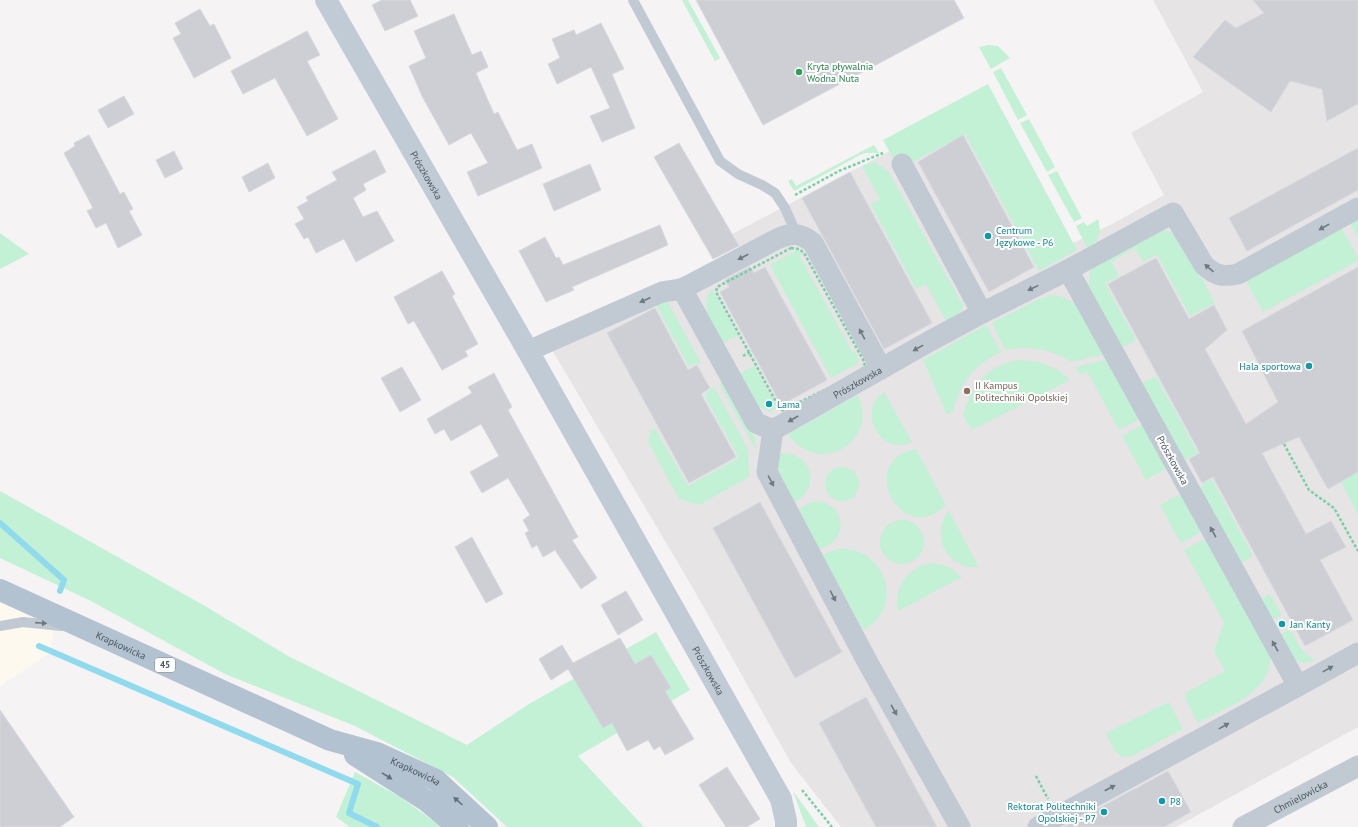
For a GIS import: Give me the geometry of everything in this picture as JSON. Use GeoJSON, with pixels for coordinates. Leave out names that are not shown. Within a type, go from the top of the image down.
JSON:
{"type":"FeatureCollection","features":[{"type":"Feature","properties":{"kind":"main road","name":"Prószkowska"},"geometry":{"type":"LineString","coordinates":[[326,0],[528,351],[781,799],[786,827]]}},
{"type":"Feature","properties":{"kind":"main road","name":"Krapkowicka"},"geometry":{"type":"LineString","coordinates":[[0,590],[330,740],[427,801],[458,827]]}},
{"type":"Feature","properties":{"kind":"main road","name":"Krapkowicka"},"geometry":{"type":"LineString","coordinates":[[330,740],[377,753],[436,780],[487,827]]}},
{"type":"Feature","properties":{"kind":"street"},"geometry":{"type":"LineString","coordinates":[[902,164],[982,313]]}},
{"type":"Feature","properties":{"kind":"street"},"geometry":{"type":"LineString","coordinates":[[1068,270],[1173,213],[1204,265],[1211,271],[1224,277],[1238,274],[1358,208]]}},
{"type":"Feature","properties":{"kind":"street"},"geometry":{"type":"LineString","coordinates":[[528,351],[662,292],[682,289],[786,236],[804,236],[813,243],[881,368]]}},
{"type":"Feature","properties":{"kind":"street","name":"Prószkowska"},"geometry":{"type":"LineString","coordinates":[[773,430],[881,368],[982,313],[1068,270],[1298,686]]}},
{"type":"Feature","properties":{"kind":"street"},"geometry":{"type":"LineString","coordinates":[[682,289],[756,423],[773,430],[767,472],[868,663],[960,827]]}},
{"type":"Feature","properties":{"kind":"street"},"geometry":{"type":"LineString","coordinates":[[1038,827],[1358,653]]}},
{"type":"Feature","properties":{"kind":"street","name":"Chmielowicka"},"geometry":{"type":"LineString","coordinates":[[1243,827],[1358,766]]}},
{"type":"Feature","properties":{"kind":"lane"},"geometry":{"type":"LineString","coordinates":[[633,0],[720,161],[738,174],[775,193],[785,208],[786,236]]}},
{"type":"Feature","properties":{"kind":"lane"},"geometry":{"type":"LineString","coordinates":[[1,625],[23,622],[55,624],[101,636]]}},
{"type":"Feature","properties":{"kind":"path"},"geometry":{"type":"LineString","coordinates":[[798,200],[794,194],[839,170],[884,153],[891,165],[902,164]]}},
{"type":"Feature","properties":{"kind":"path"},"geometry":{"type":"LineString","coordinates":[[791,248],[799,249],[804,253],[865,363],[862,369],[839,383],[782,411],[748,353],[716,292],[717,287],[791,248]]}},
{"type":"Feature","properties":{"kind":"path"},"geometry":{"type":"LineString","coordinates":[[1284,444],[1309,490],[1334,508],[1358,551]]}},
{"type":"Feature","properties":{"kind":"shaded area","name":"II Kampus Politechniki Opolskiej"},"geometry":{"type":"Polygon","coordinates":[[[1153,0],[1358,0],[1358,727],[1176,827],[841,827],[791,763],[694,590],[542,333],[716,263],[740,249],[732,234],[989,99],[1069,245],[1114,223],[1164,195],[1131,133],[1203,92],[1153,0]]]}},
{"type":"Feature","properties":{"kind":"shaded area"},"geometry":{"type":"Polygon","coordinates":[[[0,590],[56,615],[50,653],[0,686],[0,590]]]}},
{"type":"Feature","properties":{"kind":"green space"},"geometry":{"type":"Polygon","coordinates":[[[682,0],[688,0],[720,58],[715,61],[682,0]]]}},
{"type":"Feature","properties":{"kind":"green space"},"geometry":{"type":"Polygon","coordinates":[[[988,45],[998,46],[1010,58],[991,69],[979,47],[988,45]]]}},
{"type":"Feature","properties":{"kind":"green space"},"geometry":{"type":"Polygon","coordinates":[[[1001,68],[1027,115],[1018,120],[993,72],[1001,68]]]}},
{"type":"Feature","properties":{"kind":"green space"},"geometry":{"type":"Polygon","coordinates":[[[988,84],[1077,250],[1039,271],[965,134],[909,164],[895,162],[883,140],[988,84]]]}},
{"type":"Feature","properties":{"kind":"green space"},"geometry":{"type":"Polygon","coordinates":[[[1029,119],[1055,167],[1047,172],[1020,123],[1029,119]]]}},
{"type":"Feature","properties":{"kind":"green space"},"geometry":{"type":"Polygon","coordinates":[[[874,145],[879,153],[866,153],[860,155],[794,191],[788,181],[792,179],[796,186],[874,145]]]}},
{"type":"Feature","properties":{"kind":"green space"},"geometry":{"type":"Polygon","coordinates":[[[875,162],[889,172],[961,302],[964,301],[961,311],[956,316],[946,321],[926,284],[916,289],[871,205],[880,199],[862,166],[875,162]]]}},
{"type":"Feature","properties":{"kind":"green space"},"geometry":{"type":"Polygon","coordinates":[[[1057,171],[1082,218],[1074,222],[1048,175],[1057,171]]]}},
{"type":"Feature","properties":{"kind":"green space"},"geometry":{"type":"Polygon","coordinates":[[[1358,216],[1358,238],[1349,221],[1358,216]]]}},
{"type":"Feature","properties":{"kind":"green space"},"geometry":{"type":"Polygon","coordinates":[[[1098,219],[1100,228],[1099,236],[1088,250],[1076,226],[1084,222],[1087,226],[1098,219]]]}},
{"type":"Feature","properties":{"kind":"green space"},"geometry":{"type":"Polygon","coordinates":[[[1340,225],[1358,257],[1358,261],[1263,312],[1244,277],[1340,225]]]}},
{"type":"Feature","properties":{"kind":"green space"},"geometry":{"type":"Polygon","coordinates":[[[1163,230],[1171,232],[1182,240],[1215,303],[1190,316],[1157,255],[1143,262],[1135,248],[1111,262],[1119,276],[1105,283],[1136,340],[1121,348],[1089,286],[1090,273],[1093,268],[1163,230]]]}},
{"type":"Feature","properties":{"kind":"green space"},"geometry":{"type":"Polygon","coordinates":[[[0,233],[29,254],[0,269],[0,233]]]}},
{"type":"Feature","properties":{"kind":"green space"},"geometry":{"type":"Polygon","coordinates":[[[797,250],[802,253],[799,255],[853,353],[856,352],[858,358],[857,364],[831,378],[770,265],[797,250]]]}},
{"type":"Feature","properties":{"kind":"green space"},"geometry":{"type":"Polygon","coordinates":[[[712,289],[738,335],[722,344],[708,316],[706,303],[712,289]]]}},
{"type":"Feature","properties":{"kind":"green space"},"geometry":{"type":"Polygon","coordinates":[[[1052,295],[1063,297],[1080,307],[1106,354],[1072,362],[1056,354],[1040,349],[1023,348],[1005,350],[992,323],[1039,299],[1052,295]]]}},
{"type":"Feature","properties":{"kind":"green space"},"geometry":{"type":"Polygon","coordinates":[[[666,299],[701,363],[697,365],[696,363],[689,367],[655,303],[666,299]]]}},
{"type":"Feature","properties":{"kind":"green space"},"geometry":{"type":"Polygon","coordinates":[[[986,325],[1001,352],[975,369],[964,383],[956,400],[953,411],[947,415],[923,360],[986,325]]]}},
{"type":"Feature","properties":{"kind":"green space"},"geometry":{"type":"Polygon","coordinates":[[[1109,359],[1142,418],[1119,430],[1087,371],[1080,375],[1075,367],[1109,359]]]}},
{"type":"Feature","properties":{"kind":"green space"},"geometry":{"type":"Polygon","coordinates":[[[1016,360],[1045,364],[1052,367],[1070,380],[972,430],[963,416],[975,387],[981,379],[995,368],[1016,360]]]}},
{"type":"Feature","properties":{"kind":"green space"},"geometry":{"type":"Polygon","coordinates":[[[754,366],[777,407],[770,412],[759,407],[739,374],[754,366]]]}},
{"type":"Feature","properties":{"kind":"green space"},"geometry":{"type":"Polygon","coordinates":[[[1156,376],[1198,453],[1187,459],[1180,458],[1140,384],[1156,376]]]}},
{"type":"Feature","properties":{"kind":"green space"},"geometry":{"type":"Polygon","coordinates":[[[724,382],[755,438],[756,450],[719,384],[724,382]]]}},
{"type":"Feature","properties":{"kind":"green space"},"geometry":{"type":"Polygon","coordinates":[[[714,387],[748,449],[749,477],[699,505],[679,499],[648,442],[651,430],[655,428],[688,486],[739,458],[704,395],[714,387]]]}},
{"type":"Feature","properties":{"kind":"green space"},"geometry":{"type":"Polygon","coordinates":[[[884,392],[912,442],[900,445],[890,443],[882,438],[876,430],[872,420],[872,410],[876,400],[884,392]]]}},
{"type":"Feature","properties":{"kind":"green space"},"geometry":{"type":"Polygon","coordinates":[[[858,395],[862,412],[860,427],[853,440],[842,449],[829,453],[814,453],[800,447],[788,434],[858,395]]]}},
{"type":"Feature","properties":{"kind":"green space"},"geometry":{"type":"Polygon","coordinates":[[[1145,423],[1169,467],[1146,480],[1122,436],[1145,423]]]}},
{"type":"Feature","properties":{"kind":"green space"},"geometry":{"type":"Polygon","coordinates":[[[916,449],[946,505],[929,516],[913,516],[900,509],[891,497],[887,483],[889,468],[898,456],[916,449]]]}},
{"type":"Feature","properties":{"kind":"green space"},"geometry":{"type":"Polygon","coordinates":[[[777,454],[792,454],[800,458],[806,464],[810,472],[811,480],[809,488],[803,496],[795,502],[778,471],[777,454]]]}},
{"type":"Feature","properties":{"kind":"green space"},"geometry":{"type":"Polygon","coordinates":[[[842,467],[854,472],[859,484],[854,496],[842,501],[830,496],[825,484],[830,472],[842,467]]]}},
{"type":"Feature","properties":{"kind":"green space"},"geometry":{"type":"Polygon","coordinates":[[[1358,472],[1358,514],[1341,482],[1358,472]]]}},
{"type":"Feature","properties":{"kind":"green space"},"geometry":{"type":"Polygon","coordinates":[[[1212,479],[1253,556],[1240,564],[1200,492],[1202,484],[1212,479]]]}},
{"type":"Feature","properties":{"kind":"green space"},"geometry":{"type":"Polygon","coordinates":[[[0,491],[205,606],[288,656],[467,745],[529,704],[656,632],[690,690],[578,756],[644,827],[507,827],[453,777],[355,726],[225,674],[89,600],[0,558],[0,491]]]}},
{"type":"Feature","properties":{"kind":"green space"},"geometry":{"type":"Polygon","coordinates":[[[1182,493],[1203,531],[1181,543],[1160,505],[1182,493]]]}},
{"type":"Feature","properties":{"kind":"green space"},"geometry":{"type":"Polygon","coordinates":[[[815,501],[826,503],[833,508],[839,515],[841,523],[840,531],[836,539],[829,545],[819,549],[799,510],[805,505],[815,501]]]}},
{"type":"Feature","properties":{"kind":"green space"},"geometry":{"type":"Polygon","coordinates":[[[949,511],[979,567],[958,563],[945,550],[941,531],[943,521],[949,511]]]}},
{"type":"Feature","properties":{"kind":"green space"},"geometry":{"type":"Polygon","coordinates":[[[898,520],[906,520],[918,526],[924,538],[924,546],[918,558],[906,564],[898,564],[886,558],[880,546],[880,538],[886,526],[898,520]]]}},
{"type":"Feature","properties":{"kind":"green space"},"geometry":{"type":"Polygon","coordinates":[[[1207,538],[1264,641],[1270,658],[1268,670],[1263,681],[1255,690],[1232,706],[1198,723],[1186,700],[1185,693],[1225,671],[1214,651],[1224,622],[1184,550],[1207,538]]]}},
{"type":"Feature","properties":{"kind":"green space"},"geometry":{"type":"Polygon","coordinates":[[[838,549],[854,550],[868,557],[878,567],[885,580],[887,594],[884,608],[876,620],[863,630],[822,555],[838,549]]]}},
{"type":"Feature","properties":{"kind":"green space"},"geometry":{"type":"Polygon","coordinates":[[[933,563],[949,567],[962,577],[898,611],[898,594],[904,579],[916,569],[933,563]]]}},
{"type":"Feature","properties":{"kind":"green space"},"geometry":{"type":"Polygon","coordinates":[[[1270,594],[1282,615],[1273,620],[1281,634],[1290,629],[1301,649],[1315,661],[1303,663],[1293,659],[1259,600],[1270,594]]]}},
{"type":"Feature","properties":{"kind":"green space"},"geometry":{"type":"Polygon","coordinates":[[[1169,702],[1183,729],[1132,756],[1121,757],[1114,750],[1106,733],[1169,702]]]}},
{"type":"Feature","properties":{"kind":"green space"},"geometry":{"type":"Polygon","coordinates":[[[355,772],[400,797],[442,827],[350,827],[336,817],[355,772]]]}},
{"type":"Feature","properties":{"kind":"green space"},"geometry":{"type":"Polygon","coordinates":[[[793,791],[819,827],[806,827],[793,791]]]}},
{"type":"Feature","properties":{"kind":"building"},"geometry":{"type":"Polygon","coordinates":[[[382,0],[410,0],[418,16],[385,31],[372,5],[382,0]]]}},
{"type":"Feature","properties":{"kind":"building","name":"Kryta pływalnia Wodna Nuta"},"geometry":{"type":"Polygon","coordinates":[[[696,0],[954,0],[964,18],[763,125],[696,0]]]}},
{"type":"Feature","properties":{"kind":"building"},"geometry":{"type":"Polygon","coordinates":[[[1253,0],[1358,0],[1358,104],[1327,121],[1322,89],[1290,81],[1271,112],[1193,57],[1225,20],[1236,28],[1264,13],[1253,0]]]}},
{"type":"Feature","properties":{"kind":"building"},"geometry":{"type":"Polygon","coordinates":[[[200,9],[210,26],[214,24],[231,58],[194,78],[173,38],[181,34],[175,23],[200,9]]]}},
{"type":"Feature","properties":{"kind":"building"},"geometry":{"type":"Polygon","coordinates":[[[454,14],[472,55],[481,51],[488,67],[476,73],[494,114],[498,112],[517,150],[532,144],[542,168],[478,196],[467,172],[488,163],[471,133],[449,145],[422,96],[409,66],[426,58],[414,31],[454,14]]]}},
{"type":"Feature","properties":{"kind":"building"},"geometry":{"type":"Polygon","coordinates":[[[601,23],[624,69],[612,74],[635,128],[602,142],[590,116],[610,108],[591,67],[557,84],[548,64],[560,58],[552,39],[574,30],[576,35],[601,23]]]}},
{"type":"Feature","properties":{"kind":"building"},"geometry":{"type":"Polygon","coordinates":[[[307,31],[320,55],[307,61],[338,119],[307,136],[275,78],[243,94],[231,71],[307,31]]]}},
{"type":"Feature","properties":{"kind":"building"},"geometry":{"type":"Polygon","coordinates":[[[124,96],[134,114],[108,128],[98,110],[124,96]]]}},
{"type":"Feature","properties":{"kind":"building"},"geometry":{"type":"Polygon","coordinates":[[[89,135],[120,194],[124,192],[133,209],[129,211],[142,235],[118,248],[106,223],[96,228],[87,211],[93,208],[64,153],[75,146],[74,143],[89,135]]]}},
{"type":"Feature","properties":{"kind":"building","name":"Centrum Językowe - P6"},"geometry":{"type":"Polygon","coordinates":[[[963,135],[1034,267],[989,292],[918,162],[963,135]]]}},
{"type":"Feature","properties":{"kind":"building"},"geometry":{"type":"Polygon","coordinates":[[[679,143],[739,246],[713,259],[654,157],[679,143]]]}},
{"type":"Feature","properties":{"kind":"building"},"geometry":{"type":"Polygon","coordinates":[[[1358,148],[1358,190],[1247,251],[1229,218],[1358,148]]]}},
{"type":"Feature","properties":{"kind":"building"},"geometry":{"type":"Polygon","coordinates":[[[375,150],[386,172],[363,184],[366,190],[353,198],[363,217],[377,211],[394,241],[356,262],[344,239],[316,253],[308,237],[304,239],[295,224],[304,219],[297,207],[308,201],[306,197],[337,180],[332,172],[375,150]]]}},
{"type":"Feature","properties":{"kind":"building"},"geometry":{"type":"Polygon","coordinates":[[[174,151],[183,169],[165,178],[156,160],[174,151]]]}},
{"type":"Feature","properties":{"kind":"building"},"geometry":{"type":"Polygon","coordinates":[[[268,163],[275,178],[249,192],[242,177],[268,163]]]}},
{"type":"Feature","properties":{"kind":"building"},"geometry":{"type":"Polygon","coordinates":[[[590,164],[601,190],[554,211],[543,184],[590,164]]]}},
{"type":"Feature","properties":{"kind":"building"},"geometry":{"type":"Polygon","coordinates":[[[850,172],[932,323],[884,349],[802,198],[850,172]]]}},
{"type":"Feature","properties":{"kind":"building"},"geometry":{"type":"Polygon","coordinates":[[[660,225],[668,245],[572,287],[574,290],[546,302],[519,251],[545,237],[556,258],[559,257],[563,265],[660,225]]]}},
{"type":"Feature","properties":{"kind":"building"},"geometry":{"type":"Polygon","coordinates":[[[1156,258],[1189,319],[1214,305],[1227,330],[1205,349],[1246,424],[1278,402],[1242,331],[1358,267],[1358,472],[1328,489],[1299,437],[1262,453],[1306,534],[1331,521],[1346,547],[1320,560],[1353,620],[1305,646],[1213,477],[1202,483],[1189,459],[1200,453],[1108,284],[1156,258]]]}},
{"type":"Feature","properties":{"kind":"building"},"geometry":{"type":"Polygon","coordinates":[[[750,267],[754,273],[765,267],[827,380],[781,405],[720,292],[729,287],[725,280],[750,267]]]}},
{"type":"Feature","properties":{"kind":"building"},"geometry":{"type":"Polygon","coordinates":[[[442,271],[455,294],[452,296],[478,344],[465,351],[468,356],[442,370],[414,321],[408,324],[394,297],[442,271]]]}},
{"type":"Feature","properties":{"kind":"building"},"geometry":{"type":"Polygon","coordinates":[[[655,308],[688,370],[697,365],[710,388],[701,394],[736,457],[689,483],[607,333],[655,308]]]}},
{"type":"Feature","properties":{"kind":"building"},"geometry":{"type":"Polygon","coordinates":[[[402,367],[421,400],[400,412],[381,378],[402,367]]]}},
{"type":"Feature","properties":{"kind":"building"},"geometry":{"type":"Polygon","coordinates":[[[494,373],[512,407],[508,410],[578,537],[572,540],[597,578],[581,589],[555,550],[543,557],[537,545],[532,548],[525,533],[529,531],[523,520],[530,515],[508,478],[482,493],[470,472],[499,456],[481,424],[451,441],[444,429],[435,434],[427,419],[472,393],[468,387],[494,373]]]}},
{"type":"Feature","properties":{"kind":"building"},"geometry":{"type":"Polygon","coordinates":[[[760,502],[842,652],[795,678],[713,528],[760,502]]]}},
{"type":"Feature","properties":{"kind":"building"},"geometry":{"type":"Polygon","coordinates":[[[472,537],[503,594],[486,603],[455,547],[472,537]]]}},
{"type":"Feature","properties":{"kind":"building"},"geometry":{"type":"Polygon","coordinates":[[[626,591],[643,620],[618,635],[601,605],[626,591]]]}},
{"type":"Feature","properties":{"kind":"building"},"geometry":{"type":"Polygon","coordinates":[[[620,638],[635,664],[651,655],[671,688],[665,691],[694,739],[665,755],[660,746],[654,750],[648,740],[627,751],[612,723],[603,728],[568,669],[551,680],[539,659],[562,645],[573,663],[620,638]]]}},
{"type":"Feature","properties":{"kind":"building"},"geometry":{"type":"Polygon","coordinates":[[[866,697],[937,827],[876,827],[819,723],[866,697]]]}},
{"type":"Feature","properties":{"kind":"building"},"geometry":{"type":"Polygon","coordinates":[[[0,710],[74,817],[60,827],[0,827],[0,710]]]}},
{"type":"Feature","properties":{"kind":"building"},"geometry":{"type":"Polygon","coordinates":[[[727,767],[760,819],[747,827],[726,827],[699,785],[727,767]]]}},
{"type":"Feature","properties":{"kind":"building"},"geometry":{"type":"Polygon","coordinates":[[[1168,771],[1191,812],[1164,827],[1064,827],[1168,771]]]}},
{"type":"Feature","properties":{"kind":"waterway"},"geometry":{"type":"LineString","coordinates":[[0,523],[64,580],[60,591]]}},
{"type":"Feature","properties":{"kind":"waterway"},"geometry":{"type":"LineString","coordinates":[[39,646],[358,784],[349,813],[377,827]]}},
{"type":"Feature","properties":{"kind":"place","name":"Kryta pływalnia Wodna Nuta"},"geometry":{"type":"Point","coordinates":[799,72]}},
{"type":"Feature","properties":{"kind":"place","name":"Centrum Językowe - P6"},"geometry":{"type":"Point","coordinates":[988,236]}},
{"type":"Feature","properties":{"kind":"place","name":"Hala sportowa"},"geometry":{"type":"Point","coordinates":[1309,366]}},
{"type":"Feature","properties":{"kind":"place","name":"II Kampus Politechniki Opolskiej"},"geometry":{"type":"Point","coordinates":[967,391]}},
{"type":"Feature","properties":{"kind":"place","name":"Lama"},"geometry":{"type":"Point","coordinates":[769,404]}},
{"type":"Feature","properties":{"kind":"place","name":"Jan Kanty"},"geometry":{"type":"Point","coordinates":[1282,624]}},
{"type":"Feature","properties":{"kind":"place","name":"P8"},"geometry":{"type":"Point","coordinates":[1162,801]}},
{"type":"Feature","properties":{"kind":"place","name":"Rektorat Politechniki Opolskiej - P7"},"geometry":{"type":"Point","coordinates":[1104,812]}}]}
